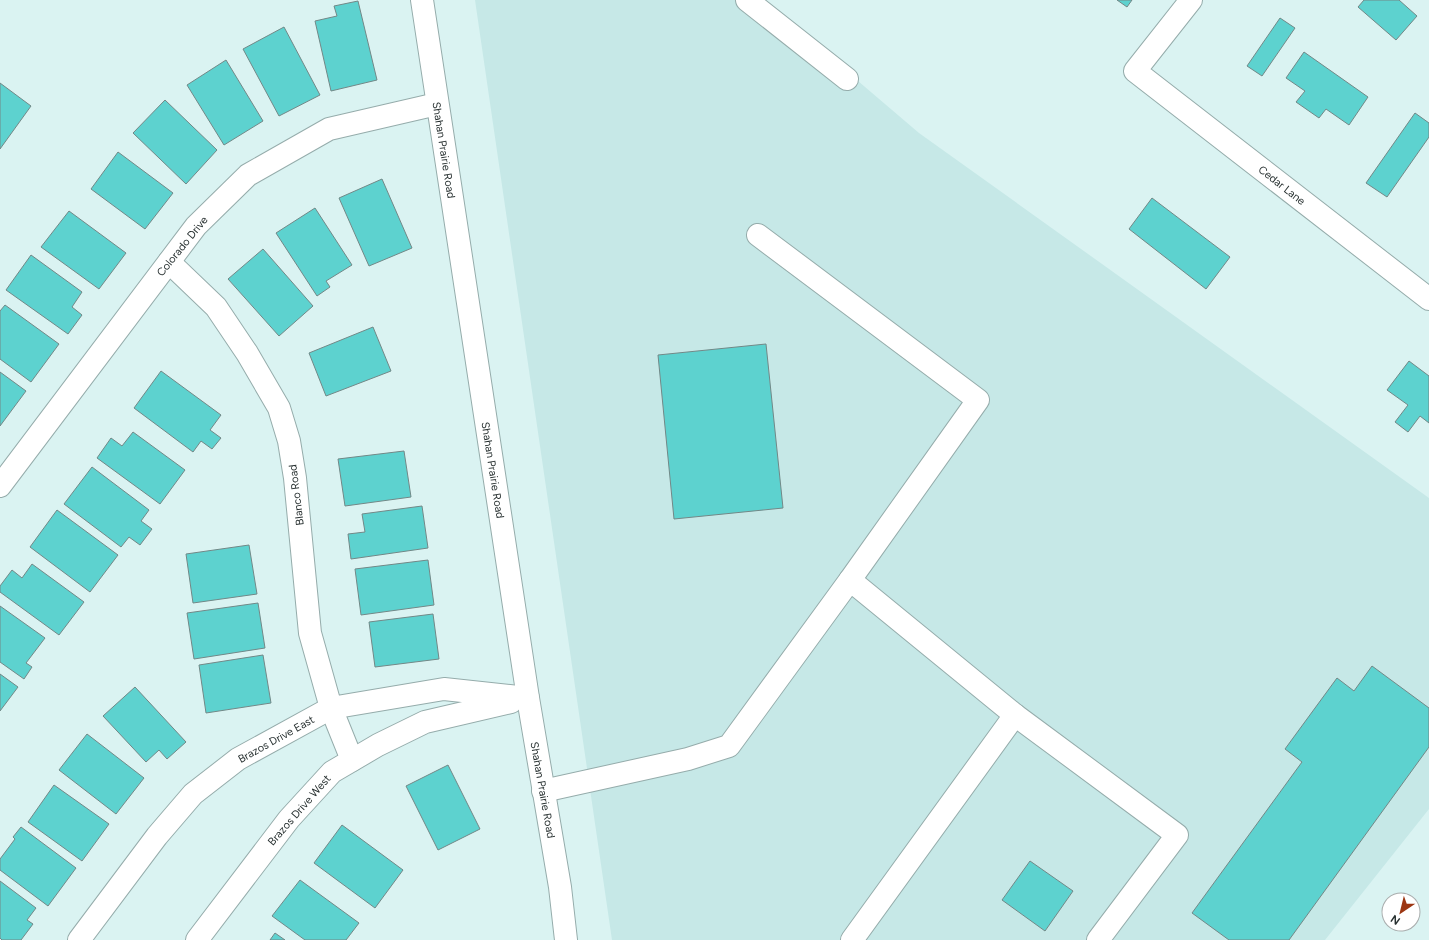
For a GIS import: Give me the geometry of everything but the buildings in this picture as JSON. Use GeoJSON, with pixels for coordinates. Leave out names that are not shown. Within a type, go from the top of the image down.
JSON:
{"type":"FeatureCollection","features":[{"type":"Feature","properties":{"kind":"street","name":"Shahan Prairie Road"},"geometry":{"type":"LineString","coordinates":[[422,0],[566,940]]}},
{"type":"Feature","properties":{"kind":"street"},"geometry":{"type":"LineString","coordinates":[[747,0],[847,79]]}},
{"type":"Feature","properties":{"kind":"street","name":"Cedar Lane"},"geometry":{"type":"LineString","coordinates":[[1191,0],[1135,71],[1429,299]]}},
{"type":"Feature","properties":{"kind":"street","name":"Colorado Drive"},"geometry":{"type":"LineString","coordinates":[[0,486],[196,226],[248,175],[329,129],[437,104]]}},
{"type":"Feature","properties":{"kind":"street"},"geometry":{"type":"LineString","coordinates":[[543,791],[688,759],[729,746],[850,580],[978,400],[758,235]]}},
{"type":"Feature","properties":{"kind":"street","name":"Blanco Road"},"geometry":{"type":"LineString","coordinates":[[169,262],[216,307],[280,408],[289,441],[295,478],[310,632],[331,708],[352,760]]}},
{"type":"Feature","properties":{"kind":"street"},"geometry":{"type":"LineString","coordinates":[[850,580],[1015,715],[1177,835],[1098,940]]}},
{"type":"Feature","properties":{"kind":"street","name":"Brazos Drive East"},"geometry":{"type":"LineString","coordinates":[[79,940],[157,836],[193,794],[238,759],[331,708],[444,689],[528,698]]}},
{"type":"Feature","properties":{"kind":"street","name":"Brazos Drive West"},"geometry":{"type":"LineString","coordinates":[[197,940],[289,819],[332,772],[378,744],[425,722],[528,698]]}},
{"type":"Feature","properties":{"kind":"street"},"geometry":{"type":"LineString","coordinates":[[852,940],[1015,715]]}},
{"type":"Feature","properties":{"kind":"shaded area"},"geometry":{"type":"Polygon","coordinates":[[[475,0],[763,0],[919,133],[1429,498],[1429,809],[1325,940],[612,940],[475,0]]]}}]}
